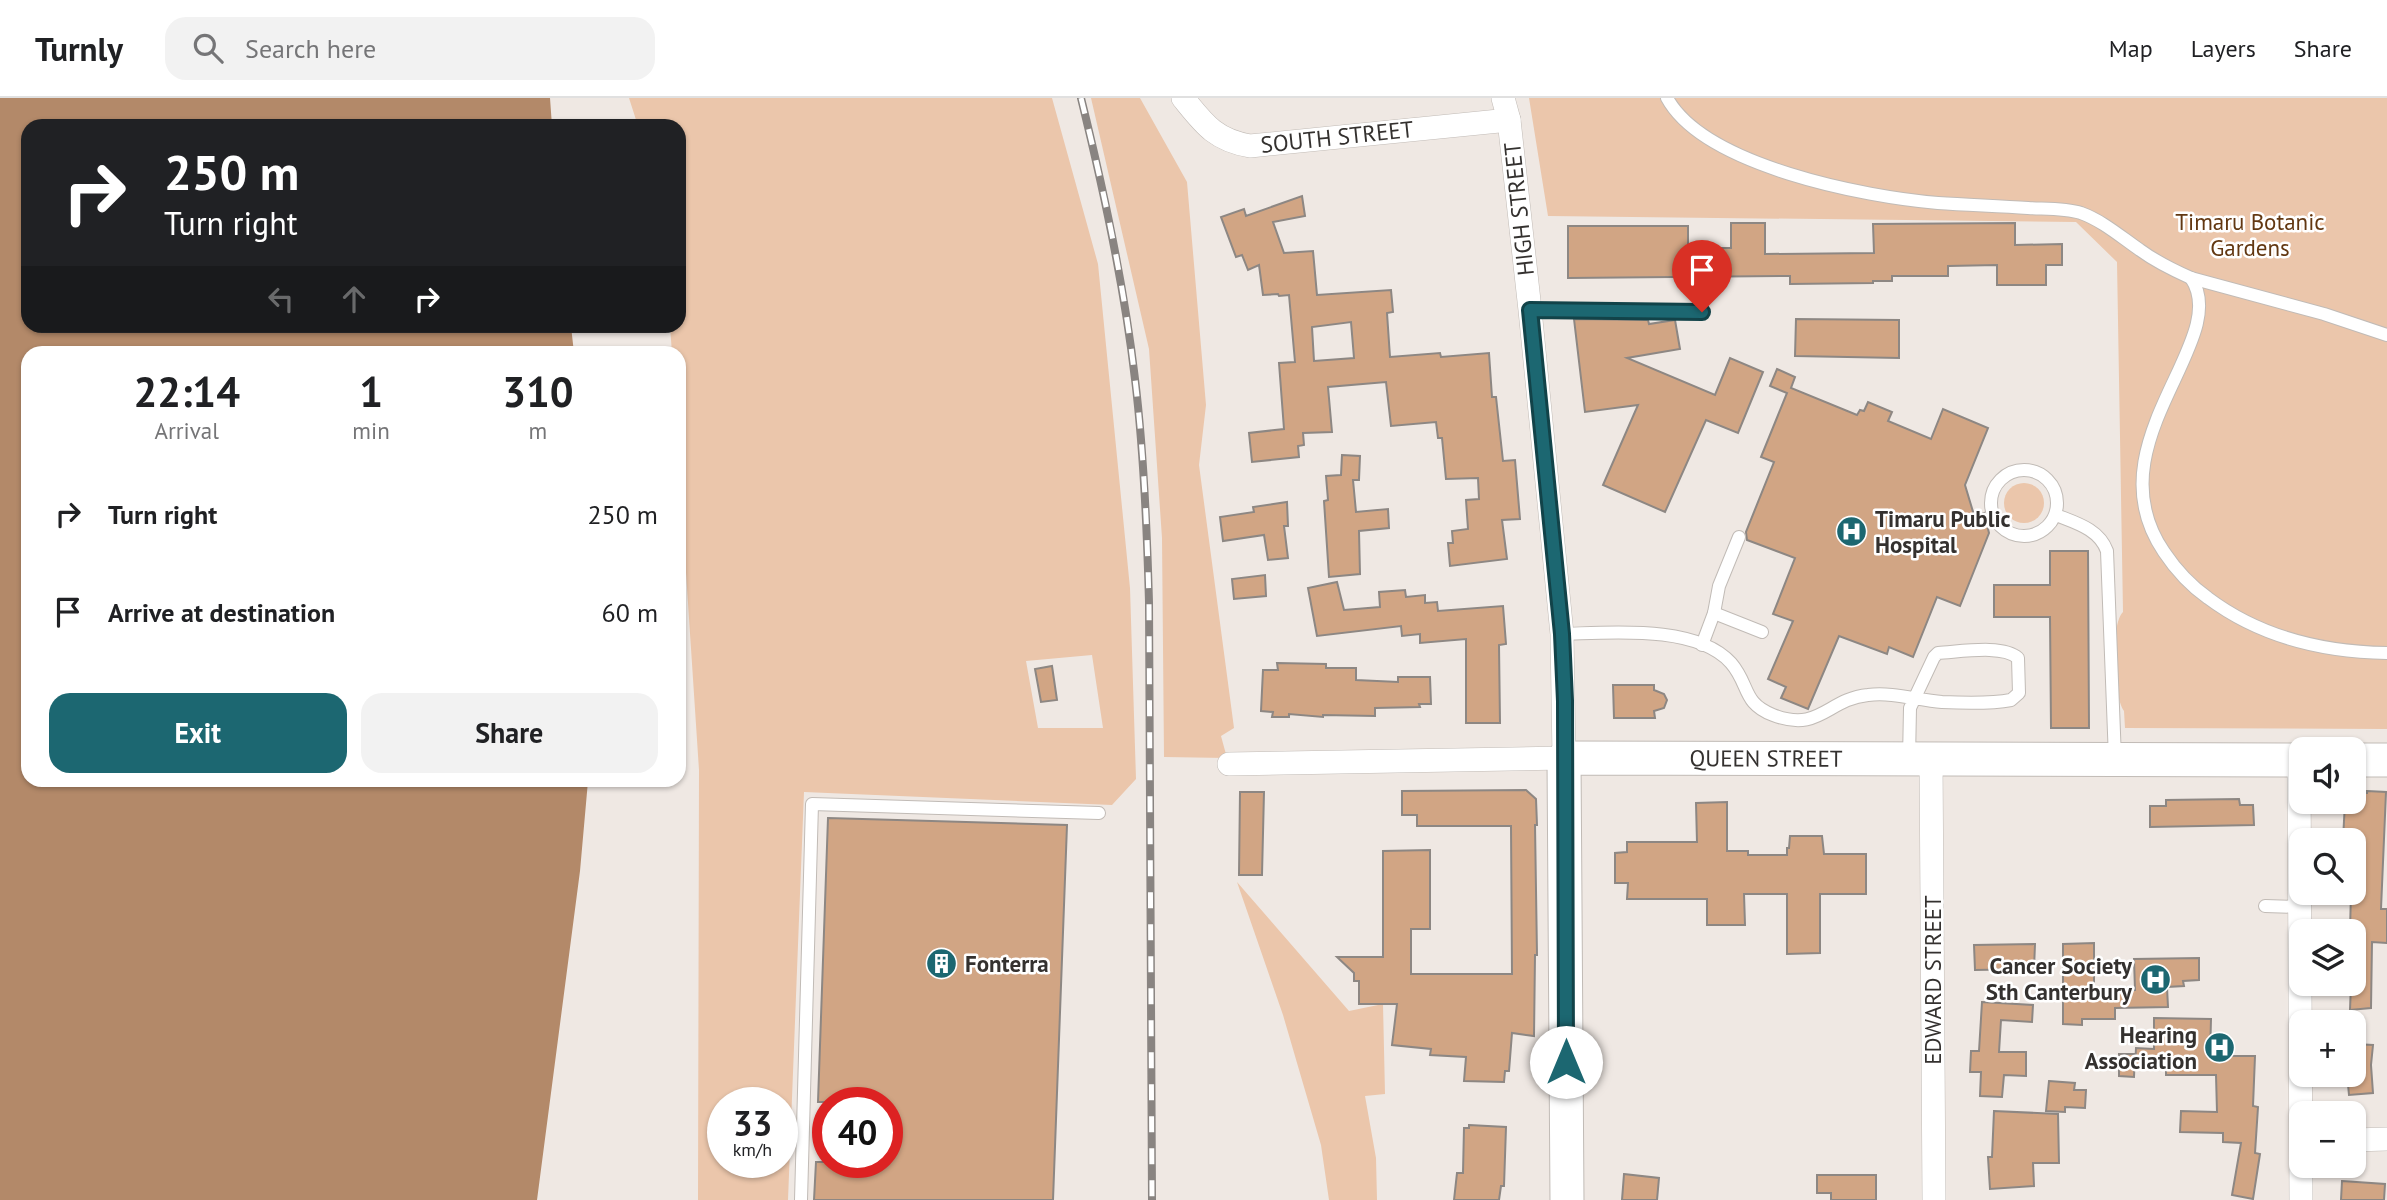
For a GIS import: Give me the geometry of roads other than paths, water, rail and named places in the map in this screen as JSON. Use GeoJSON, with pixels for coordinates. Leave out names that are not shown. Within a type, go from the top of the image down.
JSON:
{"type":"FeatureCollection","features":[{"type":"Feature","properties":{"kind":"street","name":"SOUTH STREET"},"geometry":{"type":"LineString","coordinates":[[1183,98],[1206,127],[1232,143],[1250,146],[1506,109]]}},
{"type":"Feature","properties":{"kind":"street","name":"HIGH STREET"},"geometry":{"type":"LineString","coordinates":[[1506,109],[1530,310],[1562,634],[1565,701],[1567,1200]]}},
{"type":"Feature","properties":{"kind":"street","name":"QUEEN STREET"},"geometry":{"type":"LineString","coordinates":[[1229,764],[1564,758],[2289,760]]}},
{"type":"Feature","properties":{"kind":"street","name":"EDWARD STREET"},"geometry":{"type":"LineString","coordinates":[[1920,759],[1934,1200]]}},
{"type":"Feature","properties":{"kind":"street"},"geometry":{"type":"LineString","coordinates":[[2366,760],[2387,760]]}},
{"type":"Feature","properties":{"kind":"street"},"geometry":{"type":"LineString","coordinates":[[2300,814],[2301,1101]]}},
{"type":"Feature","properties":{"kind":"street"},"geometry":{"type":"LineString","coordinates":[[2366,1140],[2387,1139]]}},
{"type":"Feature","properties":{"kind":"street"},"geometry":{"type":"LineString","coordinates":[[2301,1178],[2301,1200]]}},
{"type":"Feature","properties":{"kind":"lane"},"geometry":{"type":"LineString","coordinates":[[1667,98],[1684,120],[1716,144],[1748,160],[1780,171],[1898,198],[2080,213],[2114,231],[2172,270],[2191,278],[2324,314],[2387,335]]}},
{"type":"Feature","properties":{"kind":"lane"},"geometry":{"type":"LineString","coordinates":[[2191,278],[2196,286],[2199,303],[2195,334],[2154,422],[2143,463],[2142,492],[2146,513],[2157,542],[2199,592],[2244,622],[2288,639],[2316,646],[2387,653]]}},
{"type":"Feature","properties":{"kind":"lane"},"geometry":{"type":"LineString","coordinates":[[1530,310],[1702,312]]}},
{"type":"Feature","properties":{"kind":"lane"},"geometry":{"type":"LineString","coordinates":[[2021,469],[2043,474],[2057,492],[2056,515],[2042,531],[2032,535],[2011,534],[1996,520],[1992,510],[1994,488],[2010,472],[2021,469]]}},
{"type":"Feature","properties":{"kind":"lane"},"geometry":{"type":"LineString","coordinates":[[2056,515],[2090,529],[2103,542],[2106,551],[2115,760]]}},
{"type":"Feature","properties":{"kind":"lane"},"geometry":{"type":"LineString","coordinates":[[1702,645],[1714,613],[1719,586],[1739,537]]}},
{"type":"Feature","properties":{"kind":"lane"},"geometry":{"type":"LineString","coordinates":[[1714,613],[1762,632]]}},
{"type":"Feature","properties":{"kind":"lane"},"geometry":{"type":"LineString","coordinates":[[1562,634],[1664,635],[1702,645],[1729,661],[1740,675],[1750,701],[1756,707],[1775,716],[1794,720],[1819,717],[1848,698],[1870,695],[1914,697],[1941,702],[2011,700],[2019,693],[2018,658],[2013,653],[2001,650],[1938,653],[1934,657],[1914,697],[1908,720],[1920,759]]}},
{"type":"Feature","properties":{"kind":"lane"},"geometry":{"type":"LineString","coordinates":[[802,1200],[812,804],[1099,813]]}},
{"type":"Feature","properties":{"kind":"lane"},"geometry":{"type":"LineString","coordinates":[[2265,906],[2299,907]]}},
{"type":"Feature","properties":{"kind":"railway"},"geometry":{"type":"LineString","coordinates":[[1081,98],[1125,308],[1143,463],[1149,602],[1152,1200]]}},
{"type":"Feature","properties":{"kind":"place","name":"Timaru Public Hospital"},"geometry":{"type":"Point","coordinates":[1852,532]}},
{"type":"Feature","properties":{"kind":"place","name":"Fonterra"},"geometry":{"type":"Point","coordinates":[942,964]}},
{"type":"Feature","properties":{"kind":"place","name":"Cancer Society Sth Canterbury"},"geometry":{"type":"Point","coordinates":[2155,979]}},
{"type":"Feature","properties":{"kind":"place","name":"Hearing Association"},"geometry":{"type":"Point","coordinates":[2220,1048]}},
{"type":"Feature","properties":{"kind":"park label","name":"Timaru Botanic Gardens"},"geometry":{"type":"Point","coordinates":[2250,235]}}]}
